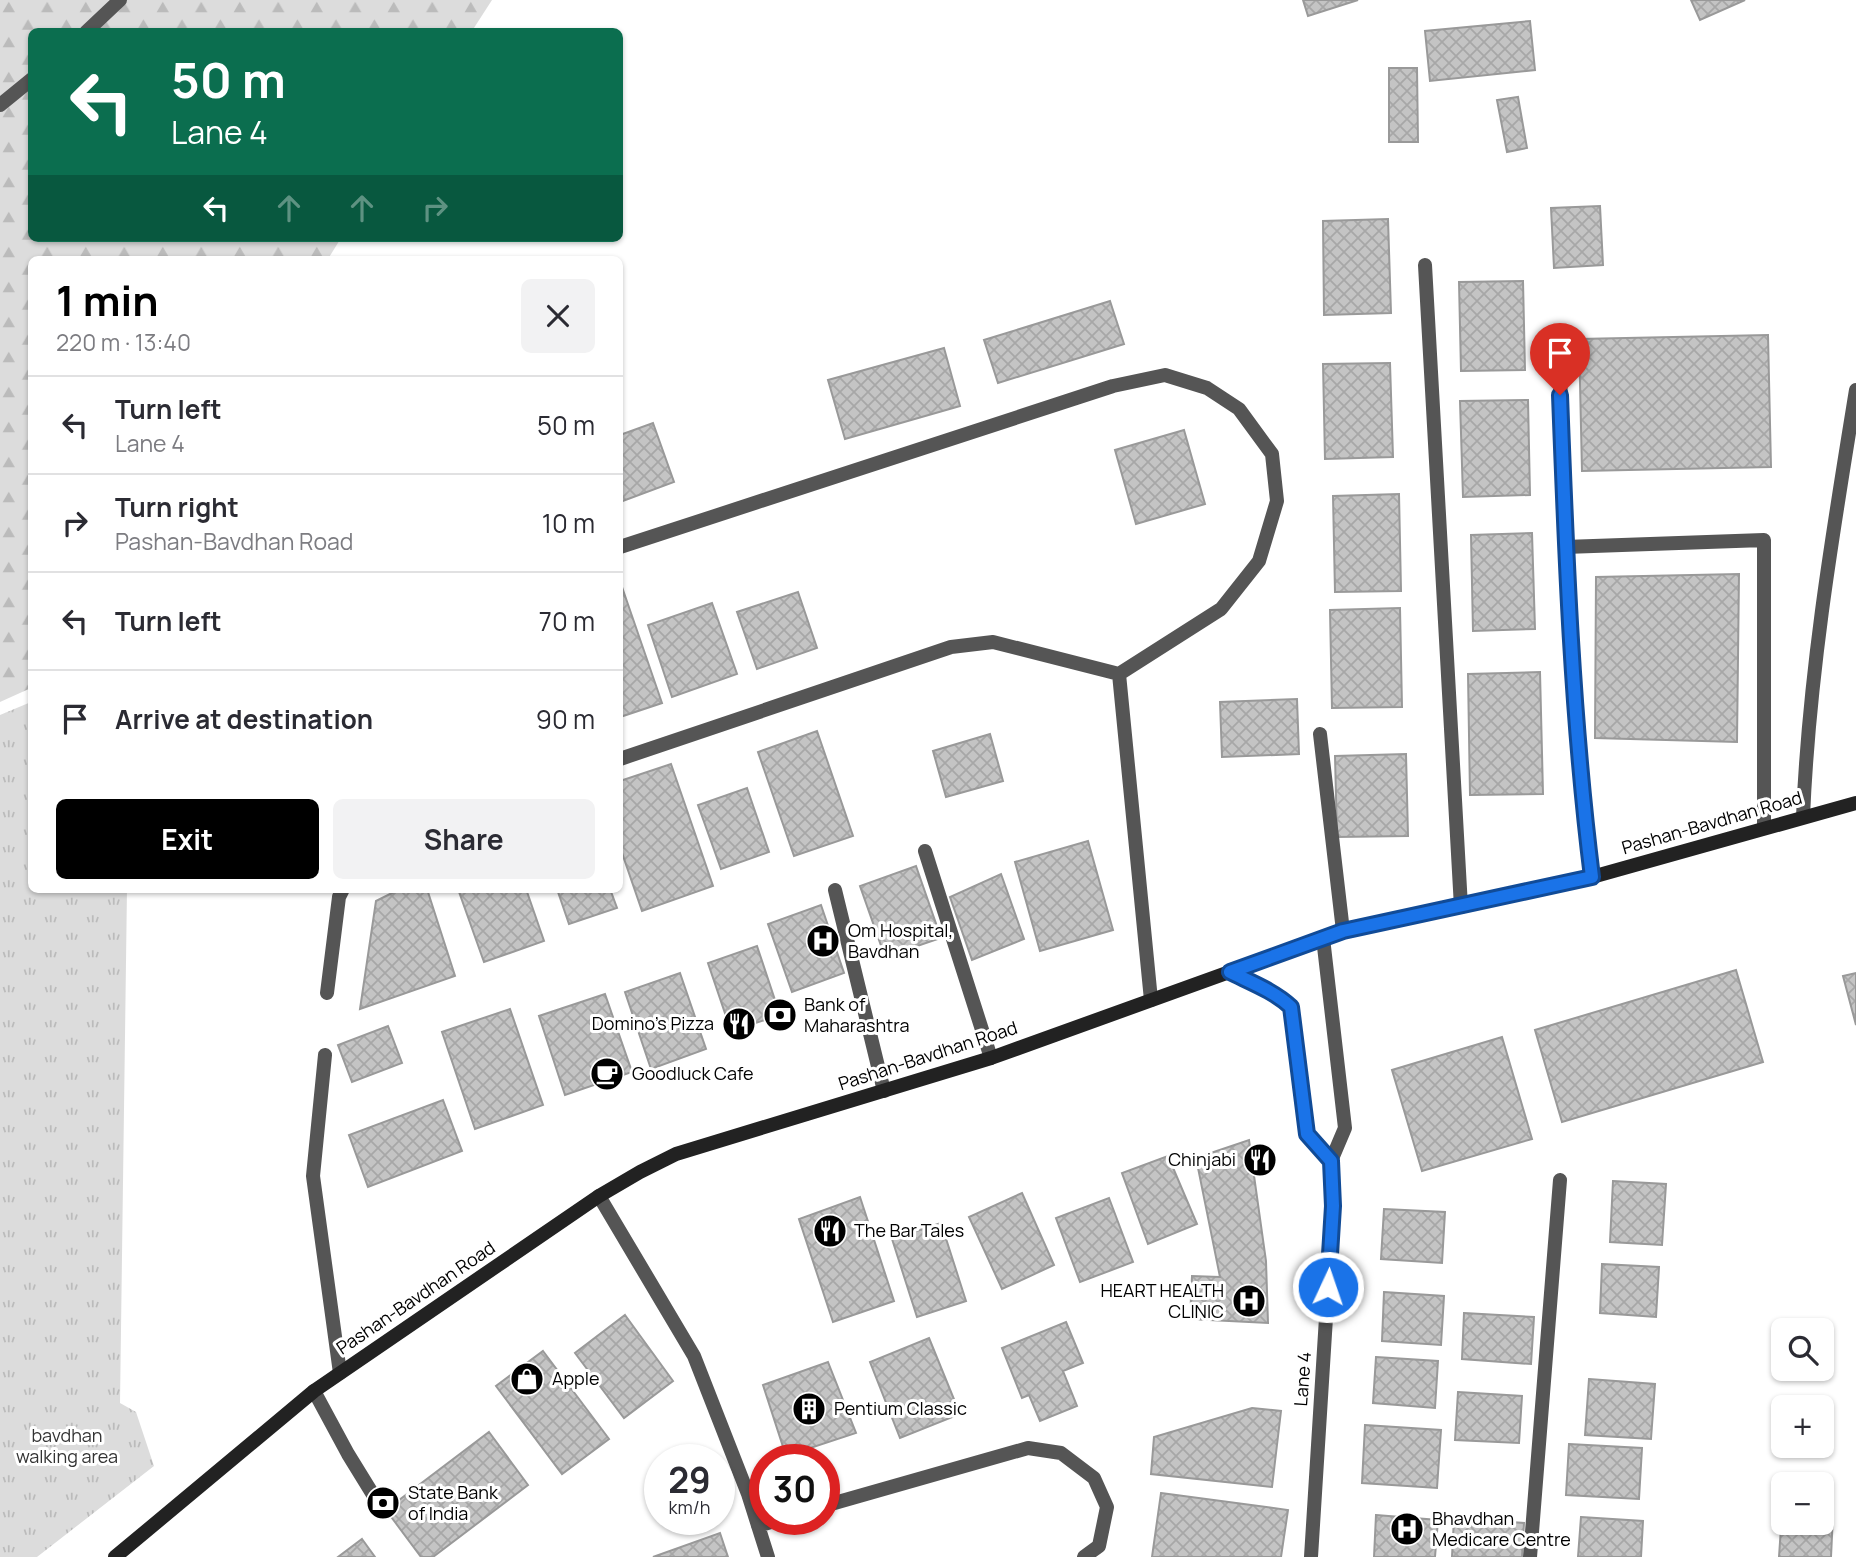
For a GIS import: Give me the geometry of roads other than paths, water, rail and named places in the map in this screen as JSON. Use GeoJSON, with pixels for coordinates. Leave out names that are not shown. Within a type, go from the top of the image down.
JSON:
{"type":"FeatureCollection","features":[{"type":"Feature","properties":{"kind":"main road","name":"Pashan-Bavdhan Road"},"geometry":{"type":"LineString","coordinates":[[115,1557],[314,1391],[599,1196],[676,1154],[991,1058],[1343,931],[1592,877],[1856,803]]}},
{"type":"Feature","properties":{"kind":"street"},"geometry":{"type":"LineString","coordinates":[[90,28],[120,0]]}},
{"type":"Feature","properties":{"kind":"street"},"geometry":{"type":"LineString","coordinates":[[0,105],[28,82]]}},
{"type":"Feature","properties":{"kind":"street"},"geometry":{"type":"LineString","coordinates":[[1425,265],[1461,907]]}},
{"type":"Feature","properties":{"kind":"street"},"geometry":{"type":"LineString","coordinates":[[1560,370],[1565,547],[1583,803],[1592,877]]}},
{"type":"Feature","properties":{"kind":"street"},"geometry":{"type":"LineString","coordinates":[[623,546],[1113,386],[1165,375],[1207,388],[1239,409],[1272,454],[1277,502],[1259,561],[1221,609],[1119,674],[993,642],[951,647],[623,758]]}},
{"type":"Feature","properties":{"kind":"street"},"geometry":{"type":"LineString","coordinates":[[1802,817],[1806,747],[1829,555],[1856,391]]}},
{"type":"Feature","properties":{"kind":"street"},"geometry":{"type":"LineString","coordinates":[[1565,547],[1764,540],[1764,828]]}},
{"type":"Feature","properties":{"kind":"street"},"geometry":{"type":"LineString","coordinates":[[1119,674],[1151,1000]]}},
{"type":"Feature","properties":{"kind":"street"},"geometry":{"type":"LineString","coordinates":[[1320,734],[1343,931]]}},
{"type":"Feature","properties":{"kind":"street"},"geometry":{"type":"LineString","coordinates":[[925,851],[991,1058]]}},
{"type":"Feature","properties":{"kind":"street"},"geometry":{"type":"LineString","coordinates":[[835,890],[884,1091]]}},
{"type":"Feature","properties":{"kind":"street"},"geometry":{"type":"LineString","coordinates":[[327,993],[342,893]]}},
{"type":"Feature","properties":{"kind":"street","name":"Lane 4"},"geometry":{"type":"LineString","coordinates":[[1311,1557],[1333,1206],[1331,1161],[1345,1128],[1322,938]]}},
{"type":"Feature","properties":{"kind":"street"},"geometry":{"type":"LineString","coordinates":[[1230,972],[1273,994],[1291,1007],[1307,1134],[1331,1161]]}},
{"type":"Feature","properties":{"kind":"street"},"geometry":{"type":"LineString","coordinates":[[325,1055],[313,1176],[340,1373]]}},
{"type":"Feature","properties":{"kind":"street"},"geometry":{"type":"LineString","coordinates":[[1531,1557],[1560,1180]]}},
{"type":"Feature","properties":{"kind":"street"},"geometry":{"type":"LineString","coordinates":[[599,1196],[694,1356],[749,1496]]}},
{"type":"Feature","properties":{"kind":"street"},"geometry":{"type":"LineString","coordinates":[[314,1391],[380,1506]]}},
{"type":"Feature","properties":{"kind":"street"},"geometry":{"type":"LineString","coordinates":[[840,1501],[1028,1448],[1061,1453],[1094,1478],[1107,1507],[1099,1546],[1084,1557]]}},
{"type":"Feature","properties":{"kind":"street"},"geometry":{"type":"LineString","coordinates":[[761,1535],[768,1557]]}},
{"type":"Feature","properties":{"kind":"place","name":"Om Hospital, Bavdhan"},"geometry":{"type":"Point","coordinates":[823,941]}},
{"type":"Feature","properties":{"kind":"place","name":"Bank of Maharashtra"},"geometry":{"type":"Point","coordinates":[780,1015]}},
{"type":"Feature","properties":{"kind":"place","name":"Domino's Pizza"},"geometry":{"type":"Point","coordinates":[739,1024]}},
{"type":"Feature","properties":{"kind":"place","name":"Goodluck Cafe"},"geometry":{"type":"Point","coordinates":[607,1074]}},
{"type":"Feature","properties":{"kind":"place","name":"Chinjabi"},"geometry":{"type":"Point","coordinates":[1260,1160]}},
{"type":"Feature","properties":{"kind":"place","name":"The Bar Tales"},"geometry":{"type":"Point","coordinates":[830,1231]}},
{"type":"Feature","properties":{"kind":"place","name":"HEART HEALTH CLINIC"},"geometry":{"type":"Point","coordinates":[1249,1301]}},
{"type":"Feature","properties":{"kind":"place","name":"Apple"},"geometry":{"type":"Point","coordinates":[527,1379]}},
{"type":"Feature","properties":{"kind":"place","name":"Pentium Classic"},"geometry":{"type":"Point","coordinates":[809,1409]}},
{"type":"Feature","properties":{"kind":"place","name":"State Bank of India"},"geometry":{"type":"Point","coordinates":[383,1503]}},
{"type":"Feature","properties":{"kind":"place","name":"Bhavdhan Medicare Centre"},"geometry":{"type":"Point","coordinates":[1407,1529]}},
{"type":"Feature","properties":{"kind":"park label","name":"bavdhan walking area"},"geometry":{"type":"Point","coordinates":[67,1446]}}]}
